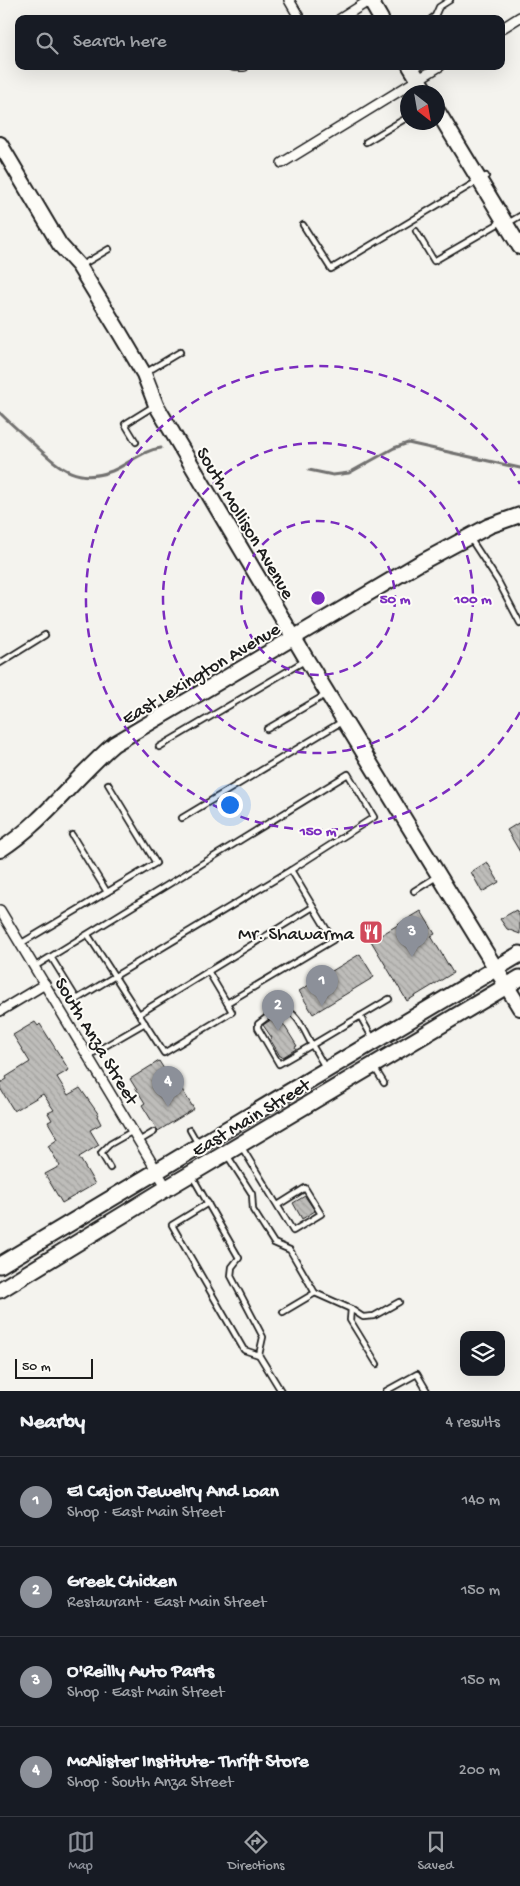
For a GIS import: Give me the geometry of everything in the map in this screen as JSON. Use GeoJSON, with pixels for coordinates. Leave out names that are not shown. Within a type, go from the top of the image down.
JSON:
{"type":"FeatureCollection","features":[{"type":"Feature","properties":{"kind":"main road"},"geometry":{"type":"LineString","coordinates":[[370,0],[379,15]]}},
{"type":"Feature","properties":{"kind":"main road"},"geometry":{"type":"LineString","coordinates":[[412,70],[421,85]]}},
{"type":"Feature","properties":{"kind":"main road"},"geometry":{"type":"LineString","coordinates":[[445,122],[483,178],[505,223],[520,247]]}},
{"type":"Feature","properties":{"kind":"main road","name":"South Mollison Avenue"},"geometry":{"type":"LineString","coordinates":[[0,145],[60,245],[79,266],[144,374],[156,405],[307,660],[439,876],[496,968],[513,982],[520,1008]]}},
{"type":"Feature","properties":{"kind":"main road","name":"East Lexington Avenue"},"geometry":{"type":"LineString","coordinates":[[0,850],[37,822],[94,761],[114,744],[418,564],[489,526],[520,515]]}},
{"type":"Feature","properties":{"kind":"main road","name":"East Main Street"},"geometry":{"type":"LineString","coordinates":[[0,1265],[520,954]]}},
{"type":"Feature","properties":{"kind":"main road","name":"East Main Street"},"geometry":{"type":"LineString","coordinates":[[0,1290],[513,982]]}},
{"type":"Feature","properties":{"kind":"street"},"geometry":{"type":"LineString","coordinates":[[289,0],[298,15]]}},
{"type":"Feature","properties":{"kind":"street"},"geometry":{"type":"LineString","coordinates":[[346,15],[370,0]]}},
{"type":"Feature","properties":{"kind":"street"},"geometry":{"type":"LineString","coordinates":[[505,26],[520,17]]}},
{"type":"Feature","properties":{"kind":"street"},"geometry":{"type":"LineString","coordinates":[[282,163],[434,70]]}},
{"type":"Feature","properties":{"kind":"street","name":"South Anza Street"},"geometry":{"type":"LineString","coordinates":[[0,910],[167,1188]]}},
{"type":"Feature","properties":{"kind":"street"},"geometry":{"type":"LineString","coordinates":[[0,1011],[45,984]]}},
{"type":"Feature","properties":{"kind":"lane"},"geometry":{"type":"LineString","coordinates":[[435,15],[439,7],[450,0]]}},
{"type":"Feature","properties":{"kind":"lane"},"geometry":{"type":"LineString","coordinates":[[366,142],[400,123]]}},
{"type":"Feature","properties":{"kind":"lane"},"geometry":{"type":"LineString","coordinates":[[303,225],[331,270],[483,178]]}},
{"type":"Feature","properties":{"kind":"lane"},"geometry":{"type":"LineString","coordinates":[[416,231],[434,261],[520,216]]}},
{"type":"Feature","properties":{"kind":"lane"},"geometry":{"type":"LineString","coordinates":[[79,266],[109,249]]}},
{"type":"Feature","properties":{"kind":"lane"},"geometry":{"type":"LineString","coordinates":[[144,374],[180,352]]}},
{"type":"Feature","properties":{"kind":"lane"},"geometry":{"type":"LineString","coordinates":[[136,442],[125,424],[156,405]]}},
{"type":"Feature","properties":{"kind":"lane"},"geometry":{"type":"LineString","coordinates":[[469,536],[498,581],[520,624]]}},
{"type":"Feature","properties":{"kind":"lane"},"geometry":{"type":"LineString","coordinates":[[0,663],[45,636]]}},
{"type":"Feature","properties":{"kind":"lane"},"geometry":{"type":"LineString","coordinates":[[159,747],[307,660]]}},
{"type":"Feature","properties":{"kind":"lane"},"geometry":{"type":"LineString","coordinates":[[267,729],[328,693]]}},
{"type":"Feature","properties":{"kind":"lane"},"geometry":{"type":"LineString","coordinates":[[182,818],[344,720]]}},
{"type":"Feature","properties":{"kind":"lane"},"geometry":{"type":"LineString","coordinates":[[34,967],[348,774],[374,817],[291,870],[77,999],[51,957]]}},
{"type":"Feature","properties":{"kind":"lane"},"geometry":{"type":"LineString","coordinates":[[20,944],[156,863],[108,784]]}},
{"type":"Feature","properties":{"kind":"lane"},"geometry":{"type":"LineString","coordinates":[[72,835],[107,892]]}},
{"type":"Feature","properties":{"kind":"lane"},"geometry":{"type":"LineString","coordinates":[[227,1003],[333,940],[291,870]]}},
{"type":"Feature","properties":{"kind":"lane"},"geometry":{"type":"LineString","coordinates":[[414,891],[439,876]]}},
{"type":"Feature","properties":{"kind":"lane"},"geometry":{"type":"LineString","coordinates":[[139,1014],[313,906]]}},
{"type":"Feature","properties":{"kind":"lane"},"geometry":{"type":"LineString","coordinates":[[88,934],[164,1053],[232,1012],[208,971]]}},
{"type":"Feature","properties":{"kind":"lane"},"geometry":{"type":"LineString","coordinates":[[327,1069],[312,1044],[295,1016],[287,1009],[275,1011],[258,1024],[258,1028],[279,1064],[312,1044],[390,999]]}},
{"type":"Feature","properties":{"kind":"lane"},"geometry":{"type":"LineString","coordinates":[[360,1016],[374,1041]]}},
{"type":"Feature","properties":{"kind":"lane"},"geometry":{"type":"LineString","coordinates":[[88,1056],[145,1022]]}},
{"type":"Feature","properties":{"kind":"lane"},"geometry":{"type":"LineString","coordinates":[[374,1065],[384,1083]]}},
{"type":"Feature","properties":{"kind":"lane"},"geometry":{"type":"LineString","coordinates":[[190,1130],[199,1145]]}},
{"type":"Feature","properties":{"kind":"lane"},"geometry":{"type":"LineString","coordinates":[[110,1168],[101,1153],[110,1144],[133,1131]]}},
{"type":"Feature","properties":{"kind":"lane"},"geometry":{"type":"LineString","coordinates":[[139,1141],[154,1132]]}},
{"type":"Feature","properties":{"kind":"lane"},"geometry":{"type":"LineString","coordinates":[[240,1145],[293,1231],[321,1214],[306,1188],[278,1205]]}},
{"type":"Feature","properties":{"kind":"lane"},"geometry":{"type":"LineString","coordinates":[[226,1154],[252,1194],[253,1210],[274,1243],[290,1250],[315,1293],[352,1309],[363,1317],[374,1316],[399,1302]]}},
{"type":"Feature","properties":{"kind":"lane"},"geometry":{"type":"LineString","coordinates":[[191,1174],[238,1258],[232,1267],[231,1276],[263,1337],[259,1355]]}},
{"type":"Feature","properties":{"kind":"lane"},"geometry":{"type":"LineString","coordinates":[[208,1202],[172,1225],[244,1350],[259,1355],[281,1391]]}},
{"type":"Feature","properties":{"kind":"lane"},"geometry":{"type":"LineString","coordinates":[[283,1312],[315,1293]]}},
{"type":"Feature","properties":{"kind":"lane"},"geometry":{"type":"LineString","coordinates":[[352,1309],[350,1320],[377,1364]]}},
{"type":"Feature","properties":{"kind":"lane"},"geometry":{"type":"LineString","coordinates":[[386,1391],[416,1374],[427,1391]]}},
{"type":"Feature","properties":{"kind":"building"},"geometry":{"type":"Polygon","coordinates":[[[520,822],[520,852],[507,830],[520,822]]]}},
{"type":"Feature","properties":{"kind":"building"},"geometry":{"type":"Polygon","coordinates":[[[487,862],[499,882],[482,892],[471,872],[487,862]]]}},
{"type":"Feature","properties":{"kind":"building"},"geometry":{"type":"Polygon","coordinates":[[[516,910],[520,917],[520,934],[507,929],[500,919],[516,910]]]}},
{"type":"Feature","properties":{"kind":"building"},"geometry":{"type":"Polygon","coordinates":[[[421,911],[435,934],[431,936],[453,973],[407,1001],[371,941],[421,911]]]}},
{"type":"Feature","properties":{"kind":"building"},"geometry":{"type":"Polygon","coordinates":[[[360,954],[374,977],[313,1014],[299,991],[360,954]]]}},
{"type":"Feature","properties":{"kind":"building"},"geometry":{"type":"Polygon","coordinates":[[[275,1017],[276,1019],[279,1017],[297,1046],[295,1047],[296,1049],[283,1057],[280,1056],[270,1039],[272,1038],[263,1025],[275,1017]]]}},
{"type":"Feature","properties":{"kind":"building"},"geometry":{"type":"Polygon","coordinates":[[[35,1022],[38,1026],[40,1024],[69,1070],[57,1077],[68,1095],[80,1088],[99,1115],[97,1116],[101,1124],[90,1130],[99,1145],[79,1157],[95,1184],[62,1203],[45,1174],[60,1166],[48,1146],[58,1139],[48,1122],[52,1120],[48,1113],[54,1110],[43,1094],[14,1111],[0,1088],[0,1083],[7,1079],[6,1077],[30,1062],[13,1035],[35,1022]]]}},
{"type":"Feature","properties":{"kind":"building"},"geometry":{"type":"Polygon","coordinates":[[[159,1061],[174,1085],[178,1083],[194,1109],[158,1131],[142,1105],[145,1103],[130,1079],[159,1061]]]}},
{"type":"Feature","properties":{"kind":"building"},"geometry":{"type":"Polygon","coordinates":[[[305,1196],[315,1211],[302,1219],[293,1203],[305,1196]]]}},
{"type":"Feature","properties":{"kind":"waterway"},"geometry":{"type":"LineString","coordinates":[[0,413],[54,462],[62,468],[80,475],[100,475],[112,471],[148,451],[161,448]]}},
{"type":"Feature","properties":{"kind":"waterway"},"geometry":{"type":"LineString","coordinates":[[309,470],[333,475],[349,473],[394,448],[408,443],[520,468]]}},
{"type":"Feature","properties":{"kind":"place","name":"Mr. Shawarma"},"geometry":{"type":"Point","coordinates":[371,932]}},
{"type":"Feature","properties":{"kind":"place","name":"O'Reilly Auto Parts"},"geometry":{"type":"Point","coordinates":[412,957]}},
{"type":"Feature","properties":{"kind":"place","name":"El Cajon Jewelry And Loan"},"geometry":{"type":"Point","coordinates":[322,1006]}},
{"type":"Feature","properties":{"kind":"place","name":"Greek Chicken"},"geometry":{"type":"Point","coordinates":[278,1031]}},
{"type":"Feature","properties":{"kind":"place","name":"McAlister Institute- Thrift Store"},"geometry":{"type":"Point","coordinates":[168,1107]}}]}
